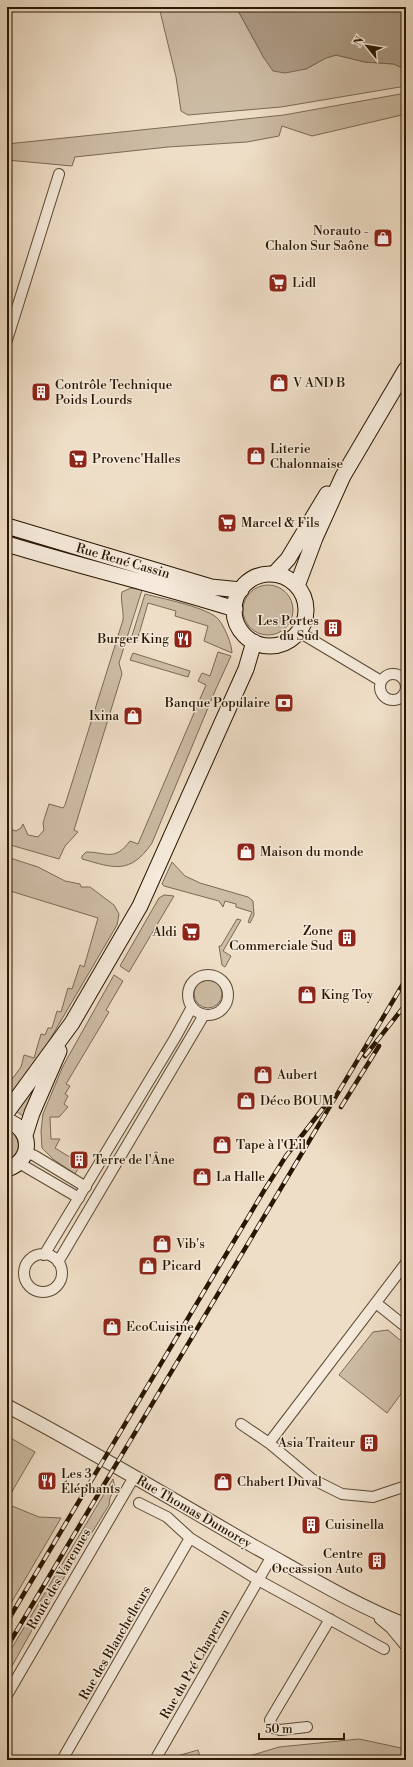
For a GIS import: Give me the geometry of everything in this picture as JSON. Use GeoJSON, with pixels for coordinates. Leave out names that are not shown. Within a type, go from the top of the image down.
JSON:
{"type":"FeatureCollection","features":[{"type":"Feature","properties":{"kind":"main road"},"geometry":{"type":"LineString","coordinates":[[297,586],[315,538],[343,476],[406,368]]}},
{"type":"Feature","properties":{"kind":"main road"},"geometry":{"type":"LineString","coordinates":[[274,574],[288,559],[324,497],[343,476]]}},
{"type":"Feature","properties":{"kind":"main road","name":"Rue René Cassin"},"geometry":{"type":"LineString","coordinates":[[7,526],[211,587],[241,590]]}},
{"type":"Feature","properties":{"kind":"main road","name":"Rue René Cassin"},"geometry":{"type":"LineString","coordinates":[[7,544],[235,609]]}},
{"type":"Feature","properties":{"kind":"main road"},"geometry":{"type":"LineString","coordinates":[[265,574],[274,574],[287,578],[297,586],[303,595],[306,606],[306,617],[299,632],[286,642],[276,645],[265,645],[254,642],[246,636],[236,619],[235,609],[241,590],[248,582],[265,574]]}},
{"type":"Feature","properties":{"kind":"main road"},"geometry":{"type":"LineString","coordinates":[[7,1112],[72,1023],[128,927],[150,885],[246,669],[254,642]]}},
{"type":"Feature","properties":{"kind":"main road"},"geometry":{"type":"LineString","coordinates":[[25,1135],[32,1114],[72,1023]]}},
{"type":"Feature","properties":{"kind":"main road"},"geometry":{"type":"LineString","coordinates":[[7,1121],[20,1128],[25,1135],[27,1143],[17,1161]]}},
{"type":"Feature","properties":{"kind":"street"},"geometry":{"type":"LineString","coordinates":[[7,340],[58,174]]}},
{"type":"Feature","properties":{"kind":"street"},"geometry":{"type":"LineString","coordinates":[[299,632],[381,681]]}},
{"type":"Feature","properties":{"kind":"street"},"geometry":{"type":"LineString","coordinates":[[202,975],[214,975],[220,978],[228,989],[227,1001],[220,1011],[215,1014],[204,1015],[192,1007],[188,995],[192,983],[202,975]]}},
{"type":"Feature","properties":{"kind":"street"},"geometry":{"type":"LineString","coordinates":[[44,1254],[86,1187],[192,1007]]}},
{"type":"Feature","properties":{"kind":"street"},"geometry":{"type":"LineString","coordinates":[[58,1262],[204,1015]]}},
{"type":"Feature","properties":{"kind":"street"},"geometry":{"type":"LineString","coordinates":[[17,1161],[35,1156],[86,1187]]}},
{"type":"Feature","properties":{"kind":"street"},"geometry":{"type":"LineString","coordinates":[[17,1161],[79,1198]]}},
{"type":"Feature","properties":{"kind":"street"},"geometry":{"type":"LineString","coordinates":[[44,1254],[50,1256],[58,1262],[62,1272],[62,1277],[57,1286],[46,1292],[34,1290],[26,1281],[25,1268],[32,1258],[44,1254]]}},
{"type":"Feature","properties":{"kind":"street"},"geometry":{"type":"LineString","coordinates":[[269,1443],[406,1263]]}},
{"type":"Feature","properties":{"kind":"street"},"geometry":{"type":"LineString","coordinates":[[376,1303],[406,1327]]}},
{"type":"Feature","properties":{"kind":"street","name":"Rue Thomas Dumorey"},"geometry":{"type":"LineString","coordinates":[[7,1406],[374,1612],[406,1624]]}},
{"type":"Feature","properties":{"kind":"street","name":"Rue Thomas Dumorey"},"geometry":{"type":"LineString","coordinates":[[7,1412],[36,1421]]}},
{"type":"Feature","properties":{"kind":"street"},"geometry":{"type":"LineString","coordinates":[[241,1424],[269,1443],[312,1479],[342,1494],[373,1497],[406,1486]]}},
{"type":"Feature","properties":{"kind":"street","name":"Route des Varennes"},"geometry":{"type":"LineString","coordinates":[[7,1695],[134,1477]]}},
{"type":"Feature","properties":{"kind":"street"},"geometry":{"type":"LineString","coordinates":[[139,1503],[167,1517],[190,1538],[258,1580],[384,1649]]}},
{"type":"Feature","properties":{"kind":"street","name":"Rue des Blanchefleurs"},"geometry":{"type":"LineString","coordinates":[[62,1760],[190,1538]]}},
{"type":"Feature","properties":{"kind":"street","name":"Rue du Pré Chaperon"},"geometry":{"type":"LineString","coordinates":[[155,1760],[272,1556]]}},
{"type":"Feature","properties":{"kind":"street"},"geometry":{"type":"LineString","coordinates":[[374,1612],[406,1617]]}},
{"type":"Feature","properties":{"kind":"street","name":"Rue Thomas Dumorey"},"geometry":{"type":"LineString","coordinates":[[374,1612],[392,1627],[406,1644]]}},
{"type":"Feature","properties":{"kind":"street"},"geometry":{"type":"LineString","coordinates":[[307,1727],[280,1730],[273,1728],[270,1720],[330,1619]]}},
{"type":"Feature","properties":{"kind":"shaded area"},"geometry":{"type":"Polygon","coordinates":[[[159,7],[236,7],[264,58],[306,69],[326,58],[336,55],[365,62],[394,64],[406,70],[406,86],[281,107],[188,115],[181,111],[176,77],[159,7]]]}},
{"type":"Feature","properties":{"kind":"shaded area"},"geometry":{"type":"Polygon","coordinates":[[[236,7],[406,7],[406,70],[394,64],[365,62],[336,55],[326,58],[306,69],[285,73],[273,71],[264,58],[236,7]]]}},
{"type":"Feature","properties":{"kind":"shaded area"},"geometry":{"type":"Polygon","coordinates":[[[406,93],[406,114],[312,136],[282,126],[279,136],[247,142],[168,147],[75,157],[72,166],[7,160],[7,144],[284,115],[406,93]]]}},
{"type":"Feature","properties":{"kind":"shaded area"},"geometry":{"type":"Polygon","coordinates":[[[263,585],[273,585],[286,592],[293,605],[293,615],[286,628],[273,635],[263,635],[254,631],[247,624],[243,615],[243,605],[247,596],[254,589],[263,585]]]}},
{"type":"Feature","properties":{"kind":"shaded area"},"geometry":{"type":"Polygon","coordinates":[[[131,588],[142,590],[119,663],[122,674],[74,830],[78,832],[65,846],[59,859],[7,844],[7,828],[16,831],[21,828],[23,824],[28,835],[38,837],[44,830],[43,823],[49,804],[63,808],[65,805],[123,620],[121,598],[122,592],[131,588]]]}},
{"type":"Feature","properties":{"kind":"shaded area"},"geometry":{"type":"Polygon","coordinates":[[[145,594],[192,606],[216,617],[227,634],[232,653],[204,641],[208,626],[175,616],[176,611],[148,603],[137,641],[131,639],[145,594]]]}},
{"type":"Feature","properties":{"kind":"shaded area"},"geometry":{"type":"Polygon","coordinates":[[[218,652],[231,656],[152,843],[136,860],[121,866],[103,865],[82,859],[82,856],[86,852],[115,854],[124,848],[130,841],[138,844],[206,685],[198,681],[202,673],[210,676],[218,652]]]}},
{"type":"Feature","properties":{"kind":"shaded area"},"geometry":{"type":"Polygon","coordinates":[[[133,653],[190,671],[188,677],[130,660],[133,653]]]}},
{"type":"Feature","properties":{"kind":"shaded area"},"geometry":{"type":"Polygon","coordinates":[[[7,857],[38,867],[65,881],[80,884],[81,887],[90,887],[114,905],[119,914],[117,925],[42,1053],[7,1098],[7,1086],[21,1067],[24,1055],[34,1058],[41,1034],[45,1035],[48,1028],[52,1028],[57,1011],[61,1012],[68,988],[72,989],[80,965],[84,967],[98,918],[7,890],[7,857]]]}},
{"type":"Feature","properties":{"kind":"shaded area"},"geometry":{"type":"Polygon","coordinates":[[[172,862],[185,876],[200,883],[248,897],[253,901],[254,915],[250,923],[248,922],[252,912],[236,907],[236,904],[225,901],[223,907],[219,901],[164,886],[162,884],[172,862]]]}},
{"type":"Feature","properties":{"kind":"shaded area"},"geometry":{"type":"Polygon","coordinates":[[[164,895],[174,896],[129,972],[120,966],[159,898],[164,895]]]}},
{"type":"Feature","properties":{"kind":"shaded area"},"geometry":{"type":"Polygon","coordinates":[[[237,919],[241,920],[223,951],[231,956],[225,967],[222,965],[219,946],[221,946],[237,919]]]}},
{"type":"Feature","properties":{"kind":"shaded area"},"geometry":{"type":"Polygon","coordinates":[[[114,975],[123,981],[106,1010],[109,1012],[66,1084],[70,1086],[65,1094],[68,1096],[64,1104],[68,1107],[59,1117],[50,1117],[51,1139],[60,1139],[55,1148],[81,1164],[75,1174],[53,1159],[42,1148],[41,1131],[43,1114],[63,1066],[114,975]]]}},
{"type":"Feature","properties":{"kind":"shaded area"},"geometry":{"type":"Polygon","coordinates":[[[208,980],[218,984],[222,994],[218,1004],[208,1008],[198,1004],[194,994],[198,984],[208,980]]]}},
{"type":"Feature","properties":{"kind":"shaded area"},"geometry":{"type":"Polygon","coordinates":[[[30,1090],[34,1092],[26,1118],[13,1109],[30,1090]]]}},
{"type":"Feature","properties":{"kind":"shaded area"},"geometry":{"type":"Polygon","coordinates":[[[7,1127],[20,1140],[17,1156],[7,1162],[7,1127]]]}},
{"type":"Feature","properties":{"kind":"shaded area"},"geometry":{"type":"Polygon","coordinates":[[[388,1330],[406,1345],[406,1387],[387,1413],[339,1375],[373,1332],[388,1330]]]}},
{"type":"Feature","properties":{"kind":"shaded area"},"geometry":{"type":"Polygon","coordinates":[[[7,1436],[35,1452],[7,1500],[7,1436]]]}},
{"type":"Feature","properties":{"kind":"shaded area"},"geometry":{"type":"Polygon","coordinates":[[[113,1479],[115,1488],[110,1498],[109,1505],[36,1623],[7,1675],[7,1656],[113,1479]]]}},
{"type":"Feature","properties":{"kind":"shaded area"},"geometry":{"type":"Polygon","coordinates":[[[7,1504],[39,1517],[61,1518],[7,1610],[7,1504]]]}},
{"type":"Feature","properties":{"kind":"shaded area"},"geometry":{"type":"Polygon","coordinates":[[[359,1739],[406,1749],[406,1760],[236,1760],[279,1747],[359,1739]]]}},
{"type":"Feature","properties":{"kind":"shaded area"},"geometry":{"type":"Polygon","coordinates":[[[198,1750],[201,1760],[178,1760],[177,1756],[198,1750]]]}},
{"type":"Feature","properties":{"kind":"railway"},"geometry":{"type":"LineString","coordinates":[[7,1647],[406,979]]}},
{"type":"Feature","properties":{"kind":"railway"},"geometry":{"type":"LineString","coordinates":[[365,1056],[406,1004]]}},
{"type":"Feature","properties":{"kind":"railway"},"geometry":{"type":"LineString","coordinates":[[341,1107],[379,1046]]}},
{"type":"Feature","properties":{"kind":"railway"},"geometry":{"type":"LineString","coordinates":[[7,1622],[265,1189],[286,1156],[324,1107]]}},
{"type":"Feature","properties":{"kind":"place","name":"Norauto - Chalon Sur Saône"},"geometry":{"type":"Point","coordinates":[383,238]}},
{"type":"Feature","properties":{"kind":"place","name":"Lidl"},"geometry":{"type":"Point","coordinates":[278,283]}},
{"type":"Feature","properties":{"kind":"place","name":"V AND B"},"geometry":{"type":"Point","coordinates":[279,383]}},
{"type":"Feature","properties":{"kind":"place","name":"Contrôle Technique Poids Lourds"},"geometry":{"type":"Point","coordinates":[41,392]}},
{"type":"Feature","properties":{"kind":"place","name":"Literie Chalonnaise"},"geometry":{"type":"Point","coordinates":[256,456]}},
{"type":"Feature","properties":{"kind":"place","name":"Provenc'Halles"},"geometry":{"type":"Point","coordinates":[78,459]}},
{"type":"Feature","properties":{"kind":"place","name":"Marcel & Fils"},"geometry":{"type":"Point","coordinates":[227,523]}},
{"type":"Feature","properties":{"kind":"place","name":"Les Portes du Sud"},"geometry":{"type":"Point","coordinates":[333,628]}},
{"type":"Feature","properties":{"kind":"place","name":"Burger King"},"geometry":{"type":"Point","coordinates":[183,639]}},
{"type":"Feature","properties":{"kind":"place","name":"Banque Populaire"},"geometry":{"type":"Point","coordinates":[284,703]}},
{"type":"Feature","properties":{"kind":"place","name":"Ixina"},"geometry":{"type":"Point","coordinates":[133,716]}},
{"type":"Feature","properties":{"kind":"place","name":"Maison du monde"},"geometry":{"type":"Point","coordinates":[246,852]}},
{"type":"Feature","properties":{"kind":"place","name":"Aldi"},"geometry":{"type":"Point","coordinates":[191,932]}},
{"type":"Feature","properties":{"kind":"place","name":"Zone Commerciale Sud"},"geometry":{"type":"Point","coordinates":[347,938]}},
{"type":"Feature","properties":{"kind":"place","name":"King Toy"},"geometry":{"type":"Point","coordinates":[307,995]}},
{"type":"Feature","properties":{"kind":"place","name":"Aubert"},"geometry":{"type":"Point","coordinates":[263,1075]}},
{"type":"Feature","properties":{"kind":"place","name":"Déco BOUM"},"geometry":{"type":"Point","coordinates":[246,1101]}},
{"type":"Feature","properties":{"kind":"place","name":"Tape à l'Œil"},"geometry":{"type":"Point","coordinates":[222,1145]}},
{"type":"Feature","properties":{"kind":"place","name":"Terre de l'Âne"},"geometry":{"type":"Point","coordinates":[79,1160]}},
{"type":"Feature","properties":{"kind":"place","name":"La Halle"},"geometry":{"type":"Point","coordinates":[202,1177]}},
{"type":"Feature","properties":{"kind":"place","name":"Vib's"},"geometry":{"type":"Point","coordinates":[162,1244]}},
{"type":"Feature","properties":{"kind":"place","name":"Picard"},"geometry":{"type":"Point","coordinates":[148,1266]}},
{"type":"Feature","properties":{"kind":"place","name":"EcoCuisine"},"geometry":{"type":"Point","coordinates":[112,1327]}},
{"type":"Feature","properties":{"kind":"place","name":"Asia Traiteur"},"geometry":{"type":"Point","coordinates":[369,1443]}},
{"type":"Feature","properties":{"kind":"place","name":"Les 3 Éléphants"},"geometry":{"type":"Point","coordinates":[47,1481]}},
{"type":"Feature","properties":{"kind":"place","name":"Chabert Duval"},"geometry":{"type":"Point","coordinates":[223,1482]}},
{"type":"Feature","properties":{"kind":"place","name":"Cuisinella"},"geometry":{"type":"Point","coordinates":[311,1525]}},
{"type":"Feature","properties":{"kind":"place","name":"Centre Occassion Auto"},"geometry":{"type":"Point","coordinates":[377,1561]}}]}
